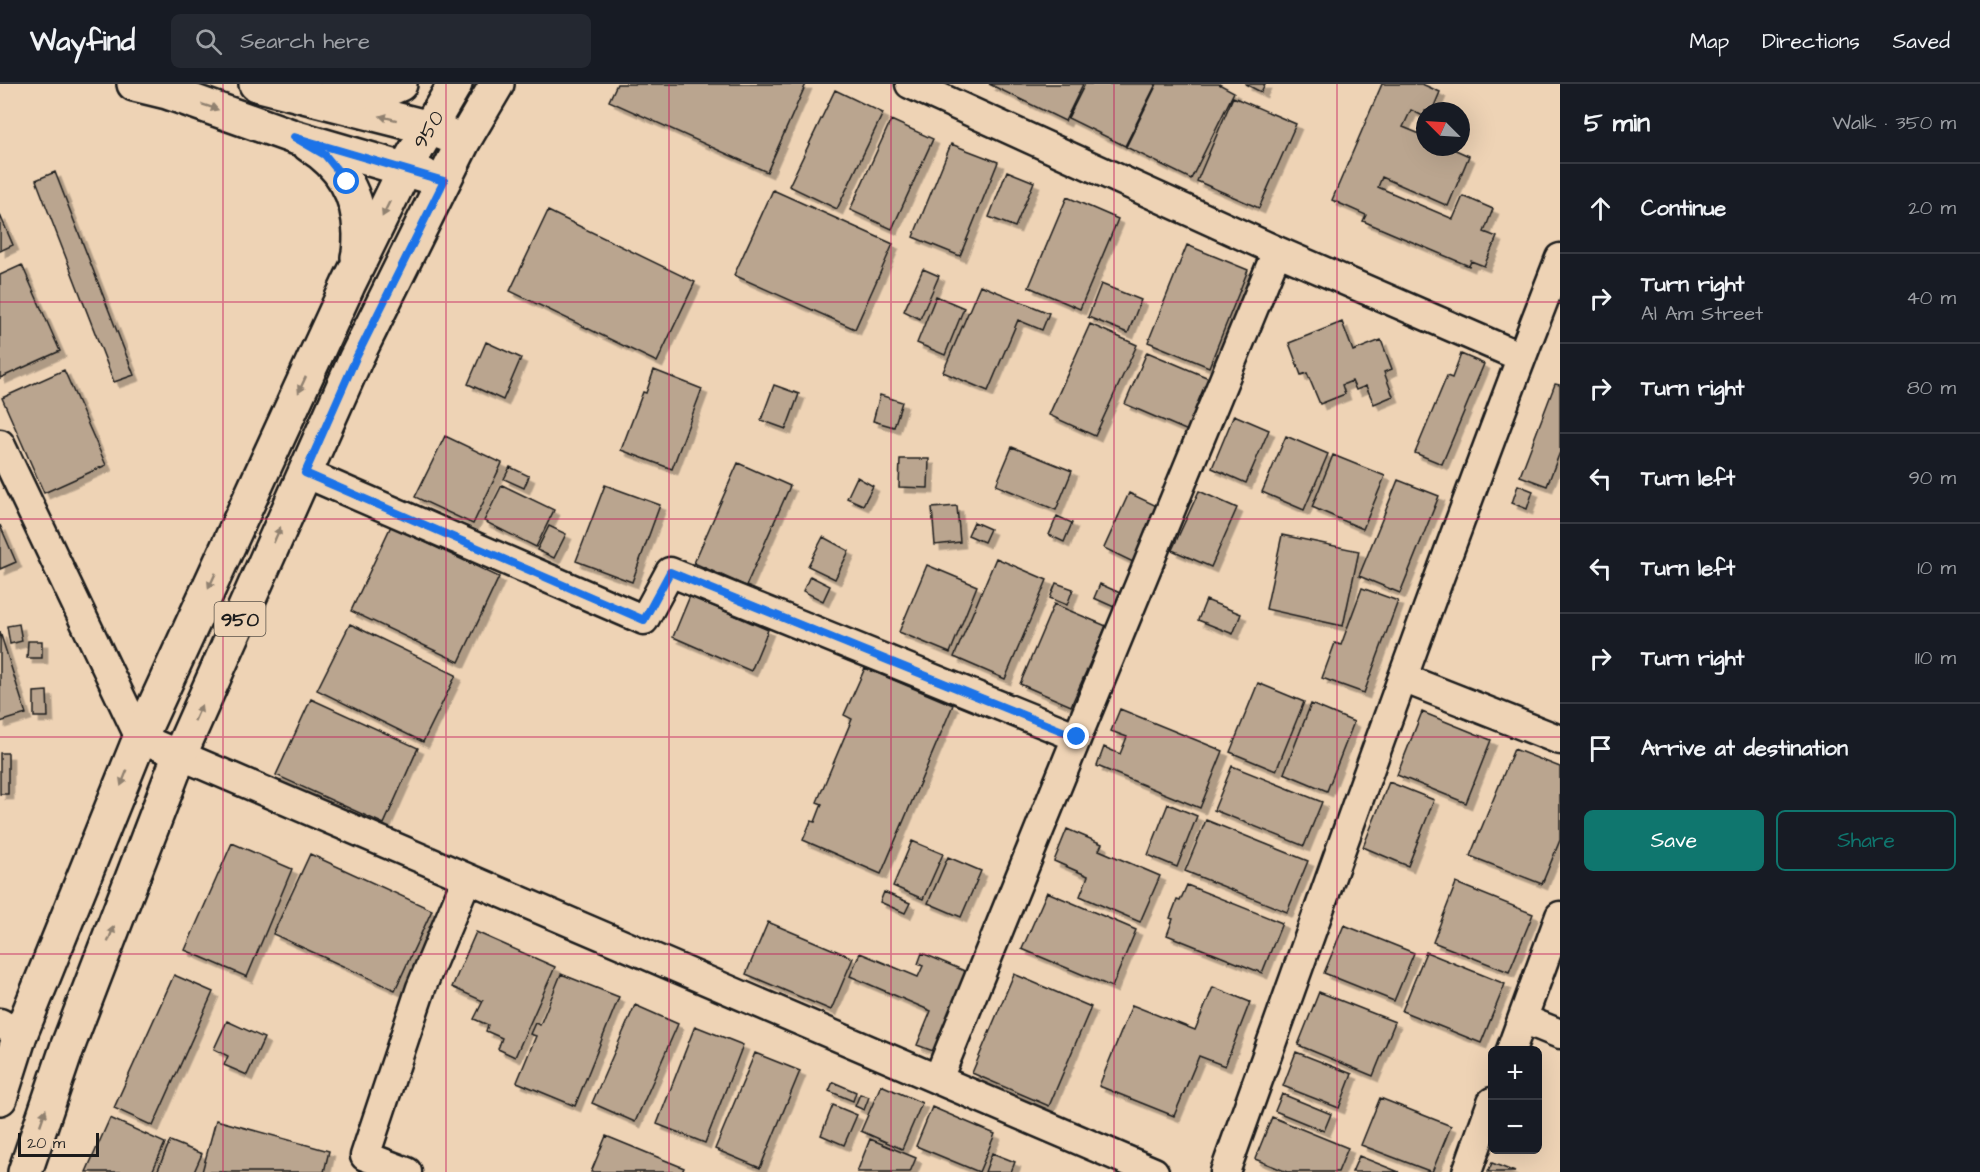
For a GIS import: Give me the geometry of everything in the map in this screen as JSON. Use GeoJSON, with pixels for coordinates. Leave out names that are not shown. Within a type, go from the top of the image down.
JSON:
{"type":"FeatureCollection","features":[{"type":"Feature","properties":{"kind":"main road"},"geometry":{"type":"LineString","coordinates":[[134,84],[167,93],[294,137],[444,181]]}},
{"type":"Feature","properties":{"kind":"main road"},"geometry":{"type":"LineString","coordinates":[[266,86],[334,97],[400,84]]}},
{"type":"Feature","properties":{"kind":"main road","name":"950"},"geometry":{"type":"LineString","coordinates":[[0,1098],[10,1029],[140,738],[348,285],[405,169],[455,84]]}},
{"type":"Feature","properties":{"kind":"main road","name":"950"},"geometry":{"type":"LineString","coordinates":[[25,1172],[67,1048],[180,754],[356,358],[464,140],[496,84]]}},
{"type":"Feature","properties":{"kind":"main road"},"geometry":{"type":"LineString","coordinates":[[266,86],[430,128],[464,140]]}},
{"type":"Feature","properties":{"kind":"main road"},"geometry":{"type":"LineString","coordinates":[[294,137],[325,155],[347,182],[359,216],[360,251],[348,285]]}},
{"type":"Feature","properties":{"kind":"street"},"geometry":{"type":"LineString","coordinates":[[926,88],[1277,251],[1521,357]]}},
{"type":"Feature","properties":{"kind":"street"},"geometry":{"type":"LineString","coordinates":[[938,1079],[1277,251]]}},
{"type":"Feature","properties":{"kind":"street"},"geometry":{"type":"LineString","coordinates":[[1225,1172],[1403,678],[1521,357],[1560,258]]}},
{"type":"Feature","properties":{"kind":"street"},"geometry":{"type":"LineString","coordinates":[[0,444],[140,738],[1154,1172]]}},
{"type":"Feature","properties":{"kind":"street"},"geometry":{"type":"LineString","coordinates":[[305,473],[644,620],[670,572],[1077,737]]}},
{"type":"Feature","properties":{"kind":"street"},"geometry":{"type":"LineString","coordinates":[[1403,678],[1560,740]]}},
{"type":"Feature","properties":{"kind":"street"},"geometry":{"type":"LineString","coordinates":[[407,1172],[363,1164],[420,988],[467,878]]}},
{"type":"Feature","properties":{"kind":"street"},"geometry":{"type":"LineString","coordinates":[[1512,1046],[1560,916]]}},
{"type":"Feature","properties":{"kind":"street"},"geometry":{"type":"LineString","coordinates":[[1522,1019],[1560,1034]]}},
{"type":"Feature","properties":{"kind":"street"},"geometry":{"type":"LineString","coordinates":[[1467,1172],[1488,1113]]}},
{"type":"Feature","properties":{"kind":"building"},"geometry":{"type":"Polygon","coordinates":[[[617,84],[806,84],[767,172],[609,101],[617,84]]]}},
{"type":"Feature","properties":{"kind":"building"},"geometry":{"type":"Polygon","coordinates":[[[989,84],[1083,84],[1065,121],[989,84]]]}},
{"type":"Feature","properties":{"kind":"building"},"geometry":{"type":"Polygon","coordinates":[[[1085,84],[1156,84],[1125,146],[1068,118],[1085,84]]]}},
{"type":"Feature","properties":{"kind":"building"},"geometry":{"type":"Polygon","coordinates":[[[1157,84],[1219,84],[1234,92],[1191,179],[1126,147],[1157,84]]]}},
{"type":"Feature","properties":{"kind":"building"},"geometry":{"type":"Polygon","coordinates":[[[1245,84],[1265,84],[1261,92],[1245,84]]]}},
{"type":"Feature","properties":{"kind":"building"},"geometry":{"type":"Polygon","coordinates":[[[1382,84],[1422,84],[1440,92],[1436,102],[1416,102],[1416,112],[1411,110],[1403,127],[1416,132],[1416,156],[1469,156],[1448,206],[1382,177],[1378,187],[1453,219],[1463,196],[1493,209],[1484,232],[1497,237],[1484,266],[1471,261],[1469,266],[1363,221],[1366,215],[1332,200],[1382,84]]]}},
{"type":"Feature","properties":{"kind":"building"},"geometry":{"type":"Polygon","coordinates":[[[835,90],[883,113],[837,209],[789,186],[835,90]]]}},
{"type":"Feature","properties":{"kind":"building"},"geometry":{"type":"Polygon","coordinates":[[[1233,97],[1296,124],[1259,208],[1197,181],[1233,97]]]}},
{"type":"Feature","properties":{"kind":"building"},"geometry":{"type":"Polygon","coordinates":[[[891,120],[933,139],[892,229],[850,210],[891,120]]]}},
{"type":"Feature","properties":{"kind":"building"},"geometry":{"type":"Polygon","coordinates":[[[951,144],[998,162],[960,256],[913,237],[951,144]]]}},
{"type":"Feature","properties":{"kind":"building"},"geometry":{"type":"Polygon","coordinates":[[[1007,171],[1034,182],[1015,227],[989,217],[1007,171]]]}},
{"type":"Feature","properties":{"kind":"building"},"geometry":{"type":"Polygon","coordinates":[[[55,172],[134,375],[114,382],[36,180],[55,172]]]}},
{"type":"Feature","properties":{"kind":"building"},"geometry":{"type":"Polygon","coordinates":[[[773,190],[893,244],[855,329],[734,275],[773,190]]]}},
{"type":"Feature","properties":{"kind":"building"},"geometry":{"type":"Polygon","coordinates":[[[1067,197],[1118,219],[1080,309],[1029,287],[1067,197]]]}},
{"type":"Feature","properties":{"kind":"building"},"geometry":{"type":"Polygon","coordinates":[[[548,211],[695,282],[657,362],[510,291],[548,211]]]}},
{"type":"Feature","properties":{"kind":"building"},"geometry":{"type":"Polygon","coordinates":[[[0,215],[13,245],[0,251],[0,215]]]}},
{"type":"Feature","properties":{"kind":"building"},"geometry":{"type":"Polygon","coordinates":[[[1187,245],[1248,270],[1209,367],[1148,342],[1187,245]]]}},
{"type":"Feature","properties":{"kind":"building"},"geometry":{"type":"Polygon","coordinates":[[[22,265],[60,351],[0,378],[0,275],[22,265]]]}},
{"type":"Feature","properties":{"kind":"building"},"geometry":{"type":"Polygon","coordinates":[[[923,269],[939,276],[920,319],[904,311],[923,269]]]}},
{"type":"Feature","properties":{"kind":"building"},"geometry":{"type":"Polygon","coordinates":[[[1101,284],[1141,300],[1128,333],[1088,317],[1101,284]]]}},
{"type":"Feature","properties":{"kind":"building"},"geometry":{"type":"Polygon","coordinates":[[[980,285],[1049,313],[1042,330],[1018,320],[988,391],[943,372],[980,285]]]}},
{"type":"Feature","properties":{"kind":"building"},"geometry":{"type":"Polygon","coordinates":[[[936,296],[964,308],[945,355],[917,343],[936,296]]]}},
{"type":"Feature","properties":{"kind":"building"},"geometry":{"type":"Polygon","coordinates":[[[1342,322],[1353,351],[1381,340],[1392,369],[1384,372],[1393,396],[1374,404],[1366,386],[1356,390],[1352,381],[1342,385],[1345,394],[1320,404],[1307,373],[1301,375],[1289,343],[1342,322]]]}},
{"type":"Feature","properties":{"kind":"building"},"geometry":{"type":"Polygon","coordinates":[[[1090,324],[1137,345],[1095,436],[1049,415],[1090,324]]]}},
{"type":"Feature","properties":{"kind":"building"},"geometry":{"type":"Polygon","coordinates":[[[486,342],[521,358],[503,400],[468,384],[486,342]]]}},
{"type":"Feature","properties":{"kind":"building"},"geometry":{"type":"Polygon","coordinates":[[[1147,352],[1211,379],[1188,431],[1125,404],[1147,352]]]}},
{"type":"Feature","properties":{"kind":"building"},"geometry":{"type":"Polygon","coordinates":[[[1461,354],[1484,364],[1442,464],[1415,453],[1447,376],[1452,378],[1461,354]]]}},
{"type":"Feature","properties":{"kind":"building"},"geometry":{"type":"Polygon","coordinates":[[[64,370],[106,465],[44,493],[2,398],[64,370]]]}},
{"type":"Feature","properties":{"kind":"building"},"geometry":{"type":"Polygon","coordinates":[[[654,370],[702,389],[672,469],[621,450],[654,370]]]}},
{"type":"Feature","properties":{"kind":"building"},"geometry":{"type":"Polygon","coordinates":[[[1555,384],[1560,385],[1560,452],[1547,486],[1520,476],[1555,384]]]}},
{"type":"Feature","properties":{"kind":"building"},"geometry":{"type":"Polygon","coordinates":[[[774,385],[799,394],[786,429],[761,420],[774,385]]]}},
{"type":"Feature","properties":{"kind":"building"},"geometry":{"type":"Polygon","coordinates":[[[880,395],[902,402],[894,427],[873,421],[880,395]]]}},
{"type":"Feature","properties":{"kind":"building"},"geometry":{"type":"Polygon","coordinates":[[[1234,415],[1269,430],[1246,483],[1212,468],[1234,415]]]}},
{"type":"Feature","properties":{"kind":"building"},"geometry":{"type":"Polygon","coordinates":[[[445,436],[502,463],[473,524],[415,497],[445,436]]]}},
{"type":"Feature","properties":{"kind":"building"},"geometry":{"type":"Polygon","coordinates":[[[1286,436],[1328,454],[1304,510],[1262,492],[1286,436]]]}},
{"type":"Feature","properties":{"kind":"building"},"geometry":{"type":"Polygon","coordinates":[[[1012,447],[1072,471],[1056,510],[996,485],[1012,447]]]}},
{"type":"Feature","properties":{"kind":"building"},"geometry":{"type":"Polygon","coordinates":[[[1333,455],[1385,476],[1363,529],[1312,507],[1333,455]]]}},
{"type":"Feature","properties":{"kind":"building"},"geometry":{"type":"Polygon","coordinates":[[[900,459],[929,459],[928,488],[899,487],[900,459]]]}},
{"type":"Feature","properties":{"kind":"building"},"geometry":{"type":"Polygon","coordinates":[[[738,463],[790,486],[746,586],[694,563],[738,463]]]}},
{"type":"Feature","properties":{"kind":"building"},"geometry":{"type":"Polygon","coordinates":[[[510,467],[529,476],[524,488],[504,479],[510,467]]]}},
{"type":"Feature","properties":{"kind":"building"},"geometry":{"type":"Polygon","coordinates":[[[857,477],[873,486],[863,505],[847,498],[857,477]]]}},
{"type":"Feature","properties":{"kind":"building"},"geometry":{"type":"Polygon","coordinates":[[[1398,480],[1439,496],[1400,593],[1359,576],[1398,480]]]}},
{"type":"Feature","properties":{"kind":"building"},"geometry":{"type":"Polygon","coordinates":[[[502,485],[554,510],[536,547],[484,521],[502,485]]]}},
{"type":"Feature","properties":{"kind":"building"},"geometry":{"type":"Polygon","coordinates":[[[605,485],[660,505],[632,582],[576,561],[605,485]]]}},
{"type":"Feature","properties":{"kind":"building"},"geometry":{"type":"Polygon","coordinates":[[[1518,485],[1533,491],[1527,509],[1512,503],[1518,485]]]}},
{"type":"Feature","properties":{"kind":"building"},"geometry":{"type":"Polygon","coordinates":[[[1199,491],[1237,508],[1211,567],[1172,550],[1199,491]]]}},
{"type":"Feature","properties":{"kind":"building"},"geometry":{"type":"Polygon","coordinates":[[[1129,493],[1159,507],[1133,562],[1104,548],[1129,493]]]}},
{"type":"Feature","properties":{"kind":"building"},"geometry":{"type":"Polygon","coordinates":[[[957,506],[960,542],[935,545],[932,508],[957,506]]]}},
{"type":"Feature","properties":{"kind":"building"},"geometry":{"type":"Polygon","coordinates":[[[1057,516],[1072,523],[1064,542],[1049,535],[1057,516]]]}},
{"type":"Feature","properties":{"kind":"building"},"geometry":{"type":"Polygon","coordinates":[[[974,522],[990,529],[984,542],[968,535],[974,522]]]}},
{"type":"Feature","properties":{"kind":"building"},"geometry":{"type":"Polygon","coordinates":[[[0,525],[16,562],[0,569],[0,525]]]}},
{"type":"Feature","properties":{"kind":"building"},"geometry":{"type":"Polygon","coordinates":[[[391,526],[499,577],[459,662],[351,611],[391,526]]]}},
{"type":"Feature","properties":{"kind":"building"},"geometry":{"type":"Polygon","coordinates":[[[549,526],[566,534],[554,558],[537,550],[549,526]]]}},
{"type":"Feature","properties":{"kind":"building"},"geometry":{"type":"Polygon","coordinates":[[[1282,535],[1359,551],[1343,626],[1266,609],[1282,535]]]}},
{"type":"Feature","properties":{"kind":"building"},"geometry":{"type":"Polygon","coordinates":[[[823,537],[849,551],[835,579],[808,566],[823,537]]]}},
{"type":"Feature","properties":{"kind":"building"},"geometry":{"type":"Polygon","coordinates":[[[996,558],[1047,580],[1005,679],[954,657],[996,558]]]}},
{"type":"Feature","properties":{"kind":"building"},"geometry":{"type":"Polygon","coordinates":[[[927,565],[977,586],[950,653],[899,632],[927,565]]]}},
{"type":"Feature","properties":{"kind":"building"},"geometry":{"type":"Polygon","coordinates":[[[810,576],[830,586],[823,601],[803,591],[810,576]]]}},
{"type":"Feature","properties":{"kind":"building"},"geometry":{"type":"Polygon","coordinates":[[[1056,583],[1073,589],[1067,605],[1050,598],[1056,583]]]}},
{"type":"Feature","properties":{"kind":"building"},"geometry":{"type":"Polygon","coordinates":[[[1100,584],[1120,593],[1114,607],[1094,598],[1100,584]]]}},
{"type":"Feature","properties":{"kind":"building"},"geometry":{"type":"Polygon","coordinates":[[[1362,588],[1398,601],[1364,693],[1322,678],[1335,643],[1341,645],[1362,588]]]}},
{"type":"Feature","properties":{"kind":"building"},"geometry":{"type":"Polygon","coordinates":[[[690,596],[768,630],[751,671],[673,637],[690,596]]]}},
{"type":"Feature","properties":{"kind":"building"},"geometry":{"type":"Polygon","coordinates":[[[1206,600],[1241,614],[1233,634],[1198,620],[1206,600]]]}},
{"type":"Feature","properties":{"kind":"building"},"geometry":{"type":"Polygon","coordinates":[[[1054,604],[1106,626],[1071,706],[1020,684],[1054,604]]]}},
{"type":"Feature","properties":{"kind":"building"},"geometry":{"type":"Polygon","coordinates":[[[19,624],[22,641],[10,644],[7,626],[19,624]]]}},
{"type":"Feature","properties":{"kind":"building"},"geometry":{"type":"Polygon","coordinates":[[[350,624],[456,675],[423,742],[317,690],[350,624]]]}},
{"type":"Feature","properties":{"kind":"building"},"geometry":{"type":"Polygon","coordinates":[[[0,632],[26,714],[0,722],[0,632]]]}},
{"type":"Feature","properties":{"kind":"building"},"geometry":{"type":"Polygon","coordinates":[[[28,641],[42,641],[42,658],[27,658],[28,641]]]}},
{"type":"Feature","properties":{"kind":"building"},"geometry":{"type":"Polygon","coordinates":[[[865,668],[953,705],[881,874],[803,840],[811,821],[815,822],[822,804],[817,802],[852,719],[844,715],[865,668]]]}},
{"type":"Feature","properties":{"kind":"building"},"geometry":{"type":"Polygon","coordinates":[[[1258,683],[1304,702],[1276,771],[1230,752],[1258,683]]]}},
{"type":"Feature","properties":{"kind":"building"},"geometry":{"type":"Polygon","coordinates":[[[47,691],[48,717],[34,717],[34,692],[47,691]]]}},
{"type":"Feature","properties":{"kind":"building"},"geometry":{"type":"Polygon","coordinates":[[[311,699],[418,748],[384,824],[276,775],[311,699]]]}},
{"type":"Feature","properties":{"kind":"building"},"geometry":{"type":"Polygon","coordinates":[[[1311,704],[1354,722],[1327,791],[1284,773],[1311,704]]]}},
{"type":"Feature","properties":{"kind":"building"},"geometry":{"type":"Polygon","coordinates":[[[1120,709],[1223,751],[1200,808],[1097,766],[1104,747],[1120,754],[1127,737],[1111,731],[1120,709]]]}},
{"type":"Feature","properties":{"kind":"building"},"geometry":{"type":"Polygon","coordinates":[[[1422,712],[1491,740],[1466,803],[1397,775],[1422,712]]]}},
{"type":"Feature","properties":{"kind":"building"},"geometry":{"type":"Polygon","coordinates":[[[1514,749],[1560,767],[1560,840],[1542,884],[1470,856],[1514,749]]]}},
{"type":"Feature","properties":{"kind":"building"},"geometry":{"type":"Polygon","coordinates":[[[0,753],[8,753],[8,794],[0,794],[0,753]]]}},
{"type":"Feature","properties":{"kind":"building"},"geometry":{"type":"Polygon","coordinates":[[[1232,766],[1322,802],[1304,846],[1214,810],[1232,766]]]}},
{"type":"Feature","properties":{"kind":"building"},"geometry":{"type":"Polygon","coordinates":[[[1389,782],[1434,800],[1408,866],[1363,847],[1389,782]]]}},
{"type":"Feature","properties":{"kind":"building"},"geometry":{"type":"Polygon","coordinates":[[[1168,804],[1197,816],[1177,867],[1148,855],[1168,804]]]}},
{"type":"Feature","properties":{"kind":"building"},"geometry":{"type":"Polygon","coordinates":[[[1206,820],[1308,861],[1287,912],[1185,871],[1206,820]]]}},
{"type":"Feature","properties":{"kind":"building"},"geometry":{"type":"Polygon","coordinates":[[[1067,829],[1102,844],[1099,850],[1160,876],[1140,922],[1080,896],[1088,876],[1054,861],[1067,829]]]}},
{"type":"Feature","properties":{"kind":"building"},"geometry":{"type":"Polygon","coordinates":[[[912,841],[943,854],[923,899],[893,886],[912,841]]]}},
{"type":"Feature","properties":{"kind":"building"},"geometry":{"type":"Polygon","coordinates":[[[232,843],[292,869],[247,977],[185,950],[232,843]]]}},
{"type":"Feature","properties":{"kind":"building"},"geometry":{"type":"Polygon","coordinates":[[[310,854],[432,910],[395,990],[273,934],[310,854]]]}},
{"type":"Feature","properties":{"kind":"building"},"geometry":{"type":"Polygon","coordinates":[[[948,857],[981,871],[961,917],[928,903],[948,857]]]}},
{"type":"Feature","properties":{"kind":"building"},"geometry":{"type":"Polygon","coordinates":[[[1456,883],[1533,914],[1509,972],[1433,942],[1456,883]]]}},
{"type":"Feature","properties":{"kind":"building"},"geometry":{"type":"Polygon","coordinates":[[[1187,885],[1282,923],[1262,973],[1167,935],[1177,900],[1180,901],[1187,885]]]}},
{"type":"Feature","properties":{"kind":"building"},"geometry":{"type":"Polygon","coordinates":[[[884,892],[910,903],[905,913],[880,902],[884,892]]]}},
{"type":"Feature","properties":{"kind":"building"},"geometry":{"type":"Polygon","coordinates":[[[1047,892],[1136,930],[1112,987],[1022,949],[1047,892]]]}},
{"type":"Feature","properties":{"kind":"building"},"geometry":{"type":"Polygon","coordinates":[[[768,922],[853,958],[831,1010],[746,974],[768,922]]]}},
{"type":"Feature","properties":{"kind":"building"},"geometry":{"type":"Polygon","coordinates":[[[1344,925],[1414,953],[1394,1001],[1324,973],[1344,925]]]}},
{"type":"Feature","properties":{"kind":"building"},"geometry":{"type":"Polygon","coordinates":[[[476,932],[555,967],[515,1057],[498,1049],[502,1038],[486,1031],[488,1025],[474,1019],[483,1001],[452,987],[476,932]]]}},
{"type":"Feature","properties":{"kind":"building"},"geometry":{"type":"Polygon","coordinates":[[[1426,952],[1505,984],[1481,1043],[1402,1011],[1426,952]]]}},
{"type":"Feature","properties":{"kind":"building"},"geometry":{"type":"Polygon","coordinates":[[[860,953],[918,977],[923,966],[918,964],[922,953],[967,972],[933,1051],[917,1045],[931,1011],[850,976],[860,953]]]}},
{"type":"Feature","properties":{"kind":"building"},"geometry":{"type":"Polygon","coordinates":[[[561,974],[619,997],[575,1106],[517,1082],[536,1036],[530,1034],[535,1023],[540,1025],[561,974]]]}},
{"type":"Feature","properties":{"kind":"building"},"geometry":{"type":"Polygon","coordinates":[[[1014,974],[1091,1007],[1049,1106],[972,1073],[1014,974]]]}},
{"type":"Feature","properties":{"kind":"building"},"geometry":{"type":"Polygon","coordinates":[[[174,975],[213,992],[153,1126],[114,1108],[174,975]]]}},
{"type":"Feature","properties":{"kind":"building"},"geometry":{"type":"Polygon","coordinates":[[[1213,987],[1250,1002],[1225,1066],[1199,1056],[1174,1116],[1099,1086],[1132,1005],[1195,1030],[1213,987]]]}},
{"type":"Feature","properties":{"kind":"building"},"geometry":{"type":"Polygon","coordinates":[[[1319,992],[1395,1022],[1373,1076],[1298,1045],[1319,992]]]}},
{"type":"Feature","properties":{"kind":"building"},"geometry":{"type":"Polygon","coordinates":[[[635,1005],[678,1024],[635,1122],[592,1103],[635,1005]]]}},
{"type":"Feature","properties":{"kind":"building"},"geometry":{"type":"Polygon","coordinates":[[[227,1021],[264,1038],[247,1075],[224,1065],[228,1056],[214,1049],[227,1021]]]}},
{"type":"Feature","properties":{"kind":"building"},"geometry":{"type":"Polygon","coordinates":[[[695,1026],[743,1045],[705,1143],[657,1124],[695,1026]]]}},
{"type":"Feature","properties":{"kind":"building"},"geometry":{"type":"Polygon","coordinates":[[[1296,1052],[1352,1074],[1339,1108],[1283,1086],[1296,1052]]]}},
{"type":"Feature","properties":{"kind":"building"},"geometry":{"type":"Polygon","coordinates":[[[755,1053],[800,1071],[760,1168],[715,1149],[755,1053]]]}},
{"type":"Feature","properties":{"kind":"building"},"geometry":{"type":"Polygon","coordinates":[[[833,1082],[856,1092],[853,1101],[829,1091],[833,1082]]]}},
{"type":"Feature","properties":{"kind":"building"},"geometry":{"type":"Polygon","coordinates":[[[881,1085],[922,1103],[902,1149],[861,1131],[881,1085]]]}},
{"type":"Feature","properties":{"kind":"building"},"geometry":{"type":"Polygon","coordinates":[[[860,1094],[869,1097],[864,1110],[855,1106],[860,1094]]]}},
{"type":"Feature","properties":{"kind":"building"},"geometry":{"type":"Polygon","coordinates":[[[1282,1094],[1331,1114],[1324,1131],[1275,1111],[1282,1094]]]}},
{"type":"Feature","properties":{"kind":"building"},"geometry":{"type":"Polygon","coordinates":[[[1380,1098],[1451,1126],[1432,1172],[1361,1145],[1380,1098]]]}},
{"type":"Feature","properties":{"kind":"building"},"geometry":{"type":"Polygon","coordinates":[[[833,1105],[857,1115],[844,1145],[821,1135],[833,1105]]]}},
{"type":"Feature","properties":{"kind":"building"},"geometry":{"type":"Polygon","coordinates":[[[932,1107],[995,1134],[979,1172],[916,1146],[932,1107]]]}},
{"type":"Feature","properties":{"kind":"building"},"geometry":{"type":"Polygon","coordinates":[[[1272,1117],[1348,1148],[1338,1172],[1287,1172],[1255,1159],[1272,1117]]]}},
{"type":"Feature","properties":{"kind":"building"},"geometry":{"type":"Polygon","coordinates":[[[110,1118],[165,1143],[152,1172],[86,1172],[110,1118]]]}},
{"type":"Feature","properties":{"kind":"building"},"geometry":{"type":"Polygon","coordinates":[[[216,1120],[329,1151],[324,1172],[202,1172],[216,1120]]]}},
{"type":"Feature","properties":{"kind":"building"},"geometry":{"type":"Polygon","coordinates":[[[606,1136],[684,1168],[682,1172],[591,1172],[606,1136]]]}},
{"type":"Feature","properties":{"kind":"building"},"geometry":{"type":"Polygon","coordinates":[[[870,1139],[916,1158],[910,1172],[857,1172],[870,1139]]]}},
{"type":"Feature","properties":{"kind":"building"},"geometry":{"type":"Polygon","coordinates":[[[170,1141],[202,1154],[194,1172],[157,1172],[170,1141]]]}},
{"type":"Feature","properties":{"kind":"building"},"geometry":{"type":"Polygon","coordinates":[[[992,1153],[1015,1162],[1011,1172],[985,1172],[992,1153]]]}},
{"type":"Feature","properties":{"kind":"building"},"geometry":{"type":"Polygon","coordinates":[[[1359,1156],[1399,1172],[1352,1172],[1359,1156]]]}},
{"type":"Feature","properties":{"kind":"building"},"geometry":{"type":"Polygon","coordinates":[[[1492,1163],[1515,1172],[1488,1172],[1492,1163]]]}},
{"type":"Feature","properties":{"kind":"route"},"geometry":{"type":"LineString","coordinates":[[347,182],[325,155],[294,137],[444,181],[356,358],[305,473],[644,620],[670,572],[1077,737]]}}]}
